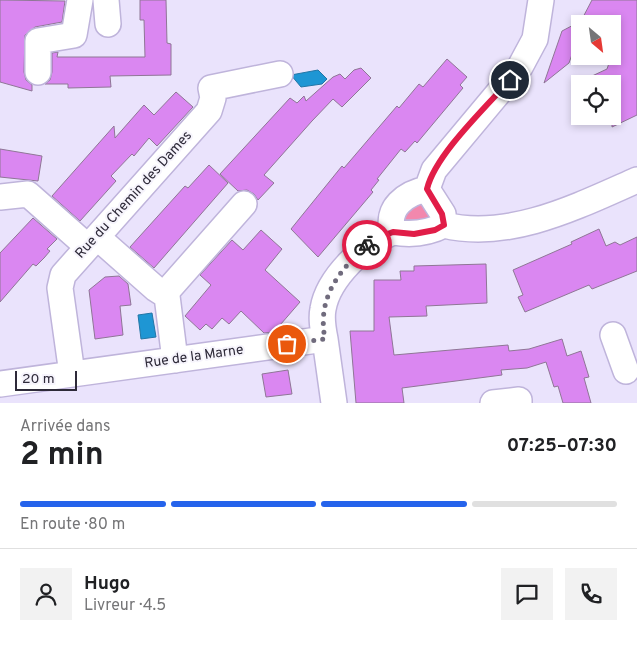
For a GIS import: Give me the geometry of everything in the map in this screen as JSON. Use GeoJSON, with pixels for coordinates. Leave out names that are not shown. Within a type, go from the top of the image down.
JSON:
{"type":"FeatureCollection","features":[{"type":"Feature","properties":{"kind":"street"},"geometry":{"type":"LineString","coordinates":[[38,72],[38,41],[74,35],[80,0]]}},
{"type":"Feature","properties":{"kind":"street"},"geometry":{"type":"LineString","coordinates":[[427,189],[434,170],[520,67],[535,39],[539,24],[541,0]]}},
{"type":"Feature","properties":{"kind":"street","name":"Rue du Chemin des Dames"},"geometry":{"type":"LineString","coordinates":[[72,374],[60,288],[63,275],[209,111],[214,98],[211,88],[280,74]]}},
{"type":"Feature","properties":{"kind":"street"},"geometry":{"type":"LineString","coordinates":[[334,403],[322,323],[322,309],[334,283],[365,247],[377,238],[393,232],[414,234],[435,230],[444,225],[460,229],[480,230],[535,220],[569,209],[637,180]]}},
{"type":"Feature","properties":{"kind":"street"},"geometry":{"type":"LineString","coordinates":[[427,189],[440,208],[444,225]]}},
{"type":"Feature","properties":{"kind":"street"},"geometry":{"type":"LineString","coordinates":[[393,232],[391,226],[394,212],[401,200],[412,192],[427,189]]}},
{"type":"Feature","properties":{"kind":"street"},"geometry":{"type":"LineString","coordinates":[[0,197],[28,194],[166,296]]}},
{"type":"Feature","properties":{"kind":"street"},"geometry":{"type":"LineString","coordinates":[[175,360],[166,296],[168,290],[244,204]]}},
{"type":"Feature","properties":{"kind":"street"},"geometry":{"type":"LineString","coordinates":[[613,335],[626,371]]}},
{"type":"Feature","properties":{"kind":"street","name":"Rue de la Marne"},"geometry":{"type":"LineString","coordinates":[[0,384],[325,339]]}},
{"type":"Feature","properties":{"kind":"street"},"geometry":{"type":"LineString","coordinates":[[493,403],[518,400],[519,403]]}},
{"type":"Feature","properties":{"kind":"shaded area"},"geometry":{"type":"Polygon","coordinates":[[[418,198],[430,215],[423,226],[402,220],[402,207],[418,198]]]}},
{"type":"Feature","properties":{"kind":"water"},"geometry":{"type":"Polygon","coordinates":[[[318,70],[327,79],[322,84],[301,87],[291,75],[318,70]]]}},
{"type":"Feature","properties":{"kind":"water"},"geometry":{"type":"Polygon","coordinates":[[[152,313],[156,337],[141,339],[138,315],[152,313]]]}},
{"type":"Feature","properties":{"kind":"building"},"geometry":{"type":"Polygon","coordinates":[[[0,0],[65,1],[62,22],[35,27],[25,35],[24,72],[26,80],[32,85],[32,91],[0,82],[0,0]]]}},
{"type":"Feature","properties":{"kind":"building"},"geometry":{"type":"Polygon","coordinates":[[[140,0],[166,0],[167,43],[171,44],[171,75],[110,76],[111,87],[68,88],[68,84],[45,84],[50,80],[52,72],[52,53],[58,52],[57,57],[145,57],[144,20],[140,20],[140,0]]]}},
{"type":"Feature","properties":{"kind":"building"},"geometry":{"type":"Polygon","coordinates":[[[592,0],[637,0],[637,115],[621,123],[621,75],[594,75],[607,69],[608,65],[621,65],[621,15],[584,15],[592,0]]]}},
{"type":"Feature","properties":{"kind":"building"},"geometry":{"type":"Polygon","coordinates":[[[571,26],[571,57],[569,63],[544,83],[562,31],[571,26]]]}},
{"type":"Feature","properties":{"kind":"building"},"geometry":{"type":"Polygon","coordinates":[[[447,59],[467,77],[460,85],[463,88],[417,143],[415,141],[405,152],[401,149],[377,179],[379,180],[371,190],[373,192],[318,257],[291,229],[342,166],[344,168],[397,106],[399,108],[419,84],[423,87],[447,59]]]}},
{"type":"Feature","properties":{"kind":"building"},"geometry":{"type":"Polygon","coordinates":[[[361,68],[371,78],[342,107],[333,99],[312,121],[264,175],[274,183],[258,200],[254,194],[247,190],[238,191],[220,174],[290,98],[297,103],[304,96],[306,101],[333,77],[340,74],[345,79],[354,70],[361,68]]]}},
{"type":"Feature","properties":{"kind":"building"},"geometry":{"type":"Polygon","coordinates":[[[176,92],[193,107],[157,146],[149,138],[134,156],[132,154],[111,176],[116,181],[80,221],[52,196],[114,126],[115,138],[144,105],[154,115],[176,92]]]}},
{"type":"Feature","properties":{"kind":"building"},"geometry":{"type":"Polygon","coordinates":[[[0,149],[42,156],[38,181],[0,177],[0,149]]]}},
{"type":"Feature","properties":{"kind":"building"},"geometry":{"type":"Polygon","coordinates":[[[209,165],[228,183],[154,268],[130,247],[185,186],[188,188],[209,165]]]}},
{"type":"Feature","properties":{"kind":"building"},"geometry":{"type":"Polygon","coordinates":[[[33,218],[57,239],[47,249],[50,251],[44,258],[36,266],[33,264],[0,302],[0,253],[33,218]]]}},
{"type":"Feature","properties":{"kind":"building"},"geometry":{"type":"Polygon","coordinates":[[[599,229],[606,246],[615,242],[620,245],[637,237],[637,271],[592,289],[589,285],[525,312],[518,297],[523,295],[513,270],[572,244],[571,242],[599,229]]]}},
{"type":"Feature","properties":{"kind":"building"},"geometry":{"type":"Polygon","coordinates":[[[261,230],[282,249],[265,270],[300,302],[274,332],[264,333],[241,311],[229,324],[222,318],[212,329],[206,324],[200,330],[185,316],[211,285],[200,275],[232,240],[243,250],[261,230]]]}},
{"type":"Feature","properties":{"kind":"building"},"geometry":{"type":"Polygon","coordinates":[[[486,264],[487,303],[426,306],[427,316],[389,317],[394,355],[508,345],[509,351],[529,349],[562,339],[567,356],[581,351],[589,377],[584,378],[591,403],[563,403],[558,386],[554,387],[546,362],[527,368],[501,370],[502,375],[402,388],[404,403],[356,403],[350,331],[374,331],[374,280],[401,280],[400,271],[414,271],[414,266],[486,264]]]}},
{"type":"Feature","properties":{"kind":"building"},"geometry":{"type":"Polygon","coordinates":[[[119,276],[128,284],[131,305],[120,306],[123,335],[95,339],[89,290],[105,277],[119,276]]]}},
{"type":"Feature","properties":{"kind":"building"},"geometry":{"type":"Polygon","coordinates":[[[288,370],[292,394],[266,397],[262,374],[288,370]]]}},
{"type":"Feature","properties":{"kind":"way so far"},"geometry":{"type":"LineString","coordinates":[[287,344],[325,339],[322,309],[326,296],[334,283],[367,245]]}},
{"type":"Feature","properties":{"kind":"route"},"geometry":{"type":"LineString","coordinates":[[367,245],[377,238],[393,232],[414,234],[435,230],[444,225],[438,203],[427,189],[430,177],[445,155],[510,80]]}}]}
